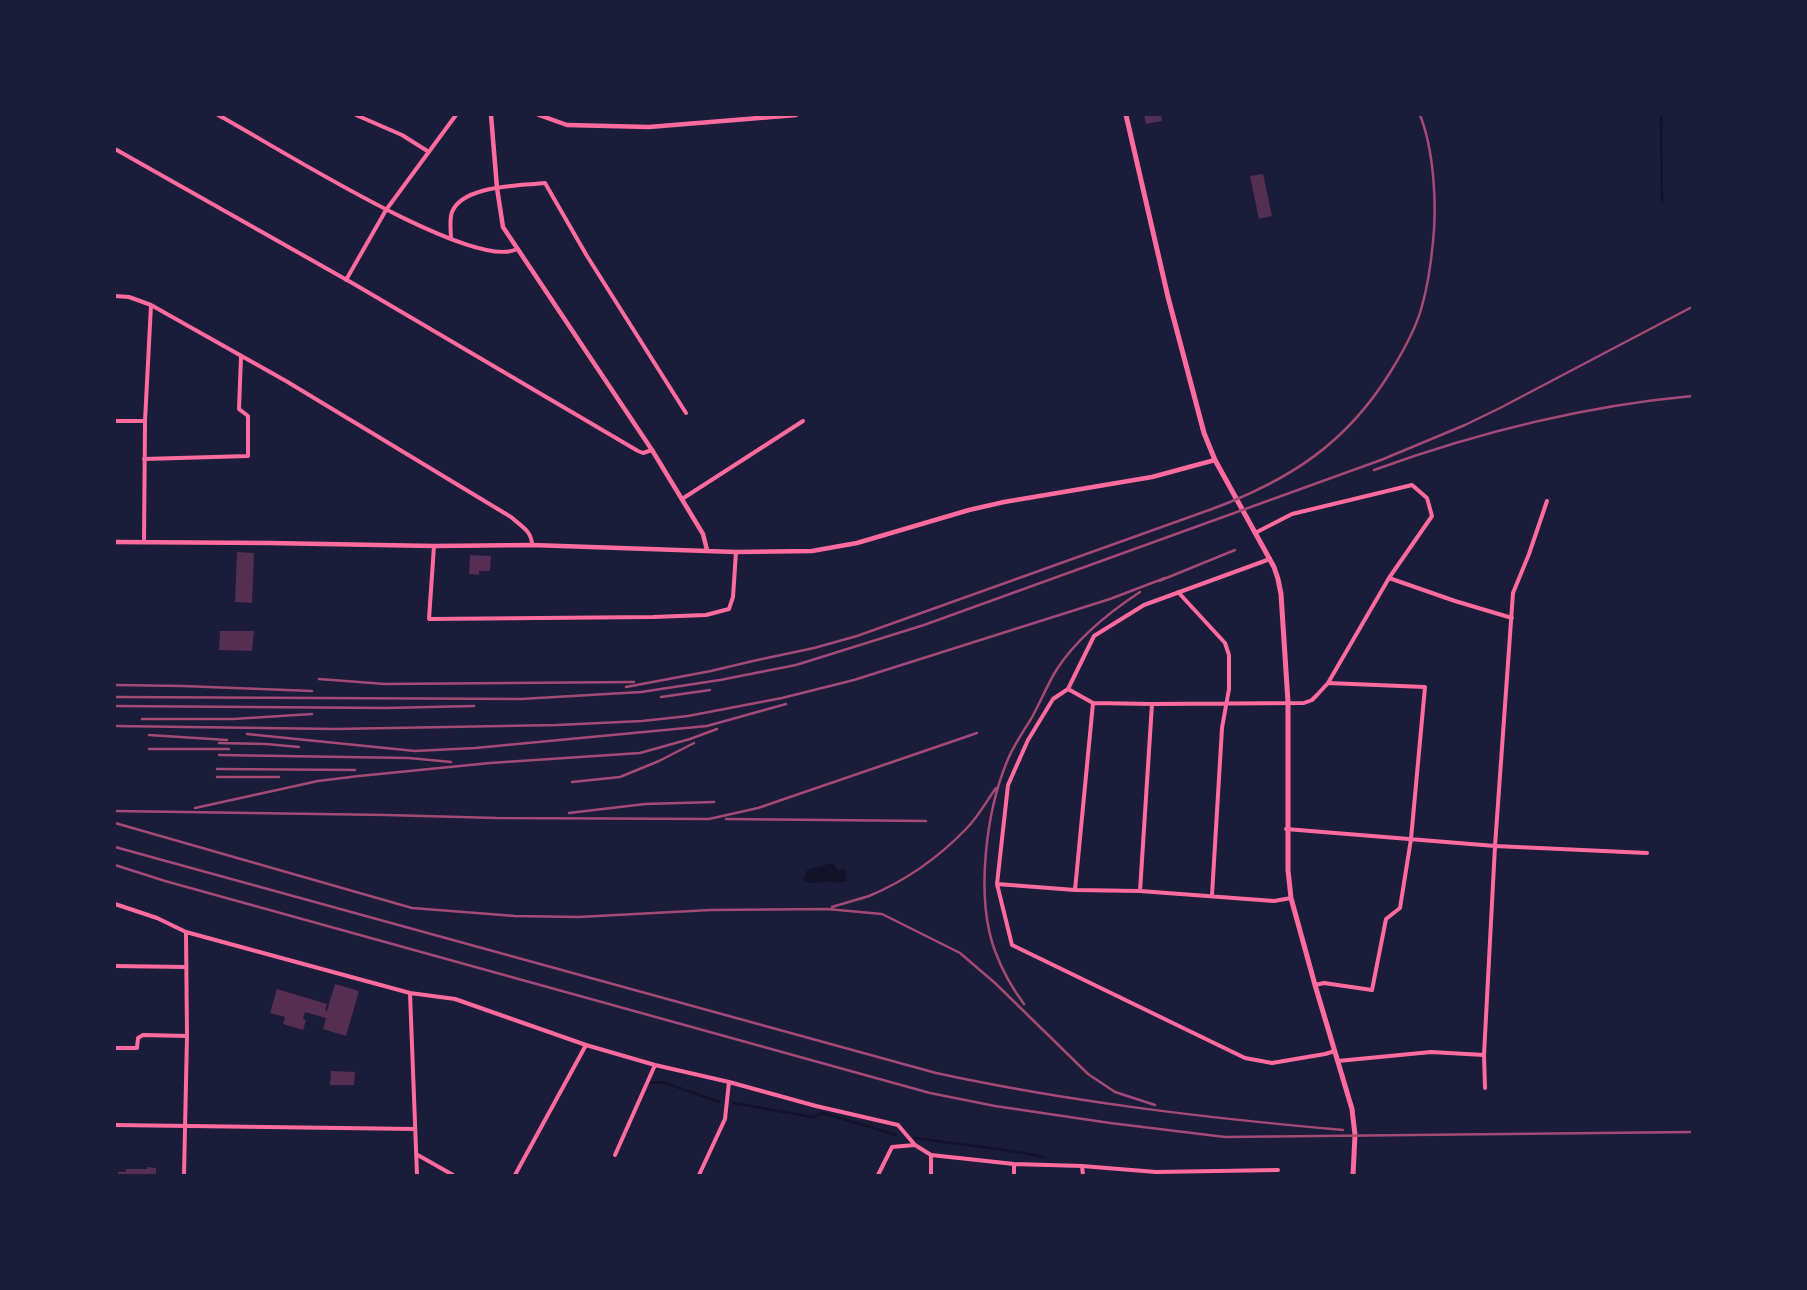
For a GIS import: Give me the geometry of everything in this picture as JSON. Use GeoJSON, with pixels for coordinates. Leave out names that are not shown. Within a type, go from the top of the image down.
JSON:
{"type":"FeatureCollection","features":[{"type":"Feature","properties":{"kind":"main road"},"geometry":{"type":"LineString","coordinates":[[1126,115],[1168,297],[1204,433],[1215,460],[1270,559],[1278,579],[1281,594],[1288,702],[1286,829],[1291,898],[1352,1109],[1355,1130],[1353,1175]]}},
{"type":"Feature","properties":{"kind":"street"},"geometry":{"type":"LineString","coordinates":[[218,115],[386,210],[450,239],[492,252],[512,252],[517,249]]}},
{"type":"Feature","properties":{"kind":"street"},"geometry":{"type":"LineString","coordinates":[[356,115],[402,135],[429,152]]}},
{"type":"Feature","properties":{"kind":"street"},"geometry":{"type":"LineString","coordinates":[[346,280],[386,210],[456,115]]}},
{"type":"Feature","properties":{"kind":"street"},"geometry":{"type":"LineString","coordinates":[[491,115],[496,188],[503,226],[652,450],[703,534],[707,550]]}},
{"type":"Feature","properties":{"kind":"street"},"geometry":{"type":"LineString","coordinates":[[539,115],[567,125],[649,127],[796,115]]}},
{"type":"Feature","properties":{"kind":"street"},"geometry":{"type":"LineString","coordinates":[[115,149],[346,280],[638,451],[643,453],[652,450]]}},
{"type":"Feature","properties":{"kind":"street"},"geometry":{"type":"LineString","coordinates":[[450,239],[452,213],[458,202],[467,196],[496,188],[545,183],[587,256],[686,413]]}},
{"type":"Feature","properties":{"kind":"street"},"geometry":{"type":"LineString","coordinates":[[115,296],[129,297],[151,305],[286,381],[511,517],[529,532],[532,545]]}},
{"type":"Feature","properties":{"kind":"street"},"geometry":{"type":"LineString","coordinates":[[144,542],[145,421],[151,305]]}},
{"type":"Feature","properties":{"kind":"street"},"geometry":{"type":"LineString","coordinates":[[144,459],[248,456],[248,416],[239,408],[241,357]]}},
{"type":"Feature","properties":{"kind":"street"},"geometry":{"type":"LineString","coordinates":[[115,421],[145,421]]}},
{"type":"Feature","properties":{"kind":"street"},"geometry":{"type":"LineString","coordinates":[[682,499],[803,421]]}},
{"type":"Feature","properties":{"kind":"street"},"geometry":{"type":"LineString","coordinates":[[115,542],[434,546],[532,545],[736,552],[812,551],[857,543],[969,510],[1004,502],[1152,477],[1215,460]]}},
{"type":"Feature","properties":{"kind":"street"},"geometry":{"type":"LineString","coordinates":[[1068,689],[1094,703],[1304,703],[1312,700],[1328,683],[1389,578],[1432,516],[1427,498],[1412,485],[1292,514],[1255,533]]}},
{"type":"Feature","properties":{"kind":"street"},"geometry":{"type":"LineString","coordinates":[[1486,1088],[1484,1055],[1495,846],[1513,593],[1547,501]]}},
{"type":"Feature","properties":{"kind":"street"},"geometry":{"type":"LineString","coordinates":[[434,546],[430,619],[706,615],[729,609],[733,597],[736,552]]}},
{"type":"Feature","properties":{"kind":"street"},"geometry":{"type":"LineString","coordinates":[[1270,559],[1144,605],[1094,636],[1068,689],[1053,700],[1028,740],[1008,786],[997,884],[1012,945],[1245,1058],[1272,1063],[1335,1051]]}},
{"type":"Feature","properties":{"kind":"street"},"geometry":{"type":"LineString","coordinates":[[1389,578],[1512,618]]}},
{"type":"Feature","properties":{"kind":"street"},"geometry":{"type":"LineString","coordinates":[[1178,592],[1225,643],[1229,655],[1229,689],[1222,728],[1212,895]]}},
{"type":"Feature","properties":{"kind":"street"},"geometry":{"type":"LineString","coordinates":[[1315,985],[1324,983],[1372,990],[1386,919],[1400,908],[1411,839],[1425,687],[1328,683]]}},
{"type":"Feature","properties":{"kind":"street"},"geometry":{"type":"LineString","coordinates":[[1074,890],[1094,703]]}},
{"type":"Feature","properties":{"kind":"street"},"geometry":{"type":"LineString","coordinates":[[1140,891],[1152,704]]}},
{"type":"Feature","properties":{"kind":"street"},"geometry":{"type":"LineString","coordinates":[[1286,829],[1495,846],[1647,853]]}},
{"type":"Feature","properties":{"kind":"street"},"geometry":{"type":"LineString","coordinates":[[997,884],[1074,890],[1140,891],[1274,900],[1291,898]]}},
{"type":"Feature","properties":{"kind":"street"},"geometry":{"type":"LineString","coordinates":[[115,904],[156,918],[186,932],[410,993],[455,999],[586,1045],[655,1065],[898,1125],[915,1145],[931,1155],[1014,1164],[1082,1166],[1156,1172],[1278,1170]]}},
{"type":"Feature","properties":{"kind":"street"},"geometry":{"type":"LineString","coordinates":[[184,1175],[187,1036],[186,932]]}},
{"type":"Feature","properties":{"kind":"street"},"geometry":{"type":"LineString","coordinates":[[115,966],[186,967]]}},
{"type":"Feature","properties":{"kind":"street"},"geometry":{"type":"LineString","coordinates":[[410,993],[417,1175]]}},
{"type":"Feature","properties":{"kind":"street"},"geometry":{"type":"LineString","coordinates":[[115,1048],[137,1048],[138,1038],[143,1035],[187,1036]]}},
{"type":"Feature","properties":{"kind":"street"},"geometry":{"type":"LineString","coordinates":[[515,1175],[586,1045]]}},
{"type":"Feature","properties":{"kind":"street"},"geometry":{"type":"LineString","coordinates":[[1338,1061],[1431,1052],[1484,1055]]}},
{"type":"Feature","properties":{"kind":"street"},"geometry":{"type":"LineString","coordinates":[[615,1155],[655,1065]]}},
{"type":"Feature","properties":{"kind":"street"},"geometry":{"type":"LineString","coordinates":[[699,1175],[726,1119],[729,1082]]}},
{"type":"Feature","properties":{"kind":"street"},"geometry":{"type":"LineString","coordinates":[[115,1125],[415,1129]]}},
{"type":"Feature","properties":{"kind":"street"},"geometry":{"type":"LineString","coordinates":[[878,1175],[892,1147],[915,1145]]}},
{"type":"Feature","properties":{"kind":"street"},"geometry":{"type":"LineString","coordinates":[[416,1154],[453,1175]]}},
{"type":"Feature","properties":{"kind":"street"},"geometry":{"type":"LineString","coordinates":[[931,1155],[931,1175]]}},
{"type":"Feature","properties":{"kind":"street"},"geometry":{"type":"LineString","coordinates":[[1014,1164],[1014,1175]]}},
{"type":"Feature","properties":{"kind":"street"},"geometry":{"type":"LineString","coordinates":[[1082,1166],[1083,1175]]}},
{"type":"Feature","properties":{"kind":"shaded area"},"geometry":{"type":"Polygon","coordinates":[[[833,863],[838,871],[844,868],[847,881],[807,883],[803,880],[807,870],[833,863]]]}},
{"type":"Feature","properties":{"kind":"building"},"geometry":{"type":"Polygon","coordinates":[[[1144,115],[1161,115],[1162,121],[1146,124],[1144,115]]]}},
{"type":"Feature","properties":{"kind":"building"},"geometry":{"type":"Polygon","coordinates":[[[1263,174],[1272,216],[1259,219],[1250,176],[1263,174]]]}},
{"type":"Feature","properties":{"kind":"building"},"geometry":{"type":"Polygon","coordinates":[[[237,552],[254,553],[252,603],[235,602],[237,552]]]}},
{"type":"Feature","properties":{"kind":"building"},"geometry":{"type":"Polygon","coordinates":[[[470,555],[491,556],[490,571],[479,571],[479,575],[469,574],[470,555]]]}},
{"type":"Feature","properties":{"kind":"building"},"geometry":{"type":"Polygon","coordinates":[[[220,631],[254,631],[252,651],[219,650],[220,631]]]}},
{"type":"Feature","properties":{"kind":"building"},"geometry":{"type":"Polygon","coordinates":[[[335,984],[359,991],[346,1036],[323,1029],[326,1018],[305,1012],[303,1019],[306,1020],[303,1030],[283,1024],[285,1017],[270,1013],[277,989],[327,1004],[325,1010],[327,1011],[335,984]]]}},
{"type":"Feature","properties":{"kind":"building"},"geometry":{"type":"Polygon","coordinates":[[[331,1071],[355,1072],[354,1085],[330,1085],[331,1071]]]}},
{"type":"Feature","properties":{"kind":"building"},"geometry":{"type":"Polygon","coordinates":[[[147,1167],[156,1168],[156,1175],[118,1175],[118,1172],[126,1172],[126,1169],[147,1169],[147,1167]]]}},
{"type":"Feature","properties":{"kind":"waterway"},"geometry":{"type":"LineString","coordinates":[[1661,115],[1662,202]]}},
{"type":"Feature","properties":{"kind":"waterway"},"geometry":{"type":"LineString","coordinates":[[650,1083],[663,1082],[719,1102]]}},
{"type":"Feature","properties":{"kind":"waterway"},"geometry":{"type":"LineString","coordinates":[[734,1103],[812,1117],[823,1113],[896,1135]]}},
{"type":"Feature","properties":{"kind":"waterway"},"geometry":{"type":"LineString","coordinates":[[914,1138],[1044,1157]]}},
{"type":"Feature","properties":{"kind":"railway"},"geometry":{"type":"LineString","coordinates":[[748,662],[814,648],[857,636],[1212,509],[1240,498],[1291,472],[1336,439],[1374,396],[1391,371],[1413,331],[1426,290],[1433,242],[1435,211],[1431,161],[1425,129],[1420,115]]}},
{"type":"Feature","properties":{"kind":"railway"},"geometry":{"type":"LineString","coordinates":[[115,697],[521,699],[641,692],[720,680],[796,665],[924,625],[1381,460],[1465,425],[1500,408],[1692,307]]}},
{"type":"Feature","properties":{"kind":"railway"},"geometry":{"type":"LineString","coordinates":[[1374,470],[1452,444],[1531,423],[1611,407],[1692,396]]}},
{"type":"Feature","properties":{"kind":"railway"},"geometry":{"type":"LineString","coordinates":[[1159,581],[1235,550]]}},
{"type":"Feature","properties":{"kind":"railway"},"geometry":{"type":"LineString","coordinates":[[115,726],[336,729],[557,725],[642,721],[688,716],[782,698],[854,680],[1110,599],[1165,578]]}},
{"type":"Feature","properties":{"kind":"railway"},"geometry":{"type":"LineString","coordinates":[[1024,1004],[1015,992],[995,951],[989,929],[986,906],[986,854],[989,828],[1000,780],[1013,749],[1031,719],[1053,675],[1065,657],[1094,626],[1140,592]]}},
{"type":"Feature","properties":{"kind":"railway"},"geometry":{"type":"LineString","coordinates":[[626,687],[753,661]]}},
{"type":"Feature","properties":{"kind":"railway"},"geometry":{"type":"LineString","coordinates":[[319,679],[385,684],[634,682]]}},
{"type":"Feature","properties":{"kind":"railway"},"geometry":{"type":"LineString","coordinates":[[115,685],[312,691]]}},
{"type":"Feature","properties":{"kind":"railway"},"geometry":{"type":"LineString","coordinates":[[661,697],[710,690]]}},
{"type":"Feature","properties":{"kind":"railway"},"geometry":{"type":"LineString","coordinates":[[247,734],[415,751],[475,748],[707,726],[786,704]]}},
{"type":"Feature","properties":{"kind":"railway"},"geometry":{"type":"LineString","coordinates":[[115,706],[386,708],[474,706]]}},
{"type":"Feature","properties":{"kind":"railway"},"geometry":{"type":"LineString","coordinates":[[142,719],[233,719],[312,714]]}},
{"type":"Feature","properties":{"kind":"railway"},"geometry":{"type":"LineString","coordinates":[[195,808],[318,781],[490,763],[640,753],[690,739],[717,729]]}},
{"type":"Feature","properties":{"kind":"railway"},"geometry":{"type":"LineString","coordinates":[[115,811],[497,818],[709,819],[758,808],[977,733]]}},
{"type":"Feature","properties":{"kind":"railway"},"geometry":{"type":"LineString","coordinates":[[149,735],[227,740]]}},
{"type":"Feature","properties":{"kind":"railway"},"geometry":{"type":"LineString","coordinates":[[219,743],[299,747]]}},
{"type":"Feature","properties":{"kind":"railway"},"geometry":{"type":"LineString","coordinates":[[572,782],[620,777],[659,761],[694,743]]}},
{"type":"Feature","properties":{"kind":"railway"},"geometry":{"type":"LineString","coordinates":[[149,749],[229,749]]}},
{"type":"Feature","properties":{"kind":"railway"},"geometry":{"type":"LineString","coordinates":[[219,755],[409,758],[451,762]]}},
{"type":"Feature","properties":{"kind":"railway"},"geometry":{"type":"LineString","coordinates":[[217,769],[355,770]]}},
{"type":"Feature","properties":{"kind":"railway"},"geometry":{"type":"LineString","coordinates":[[217,777],[279,777]]}},
{"type":"Feature","properties":{"kind":"railway"},"geometry":{"type":"LineString","coordinates":[[832,907],[869,896],[896,883],[921,867],[945,849],[966,829],[996,788]]}},
{"type":"Feature","properties":{"kind":"railway"},"geometry":{"type":"LineString","coordinates":[[569,813],[645,804],[714,802]]}},
{"type":"Feature","properties":{"kind":"railway"},"geometry":{"type":"LineString","coordinates":[[726,819],[926,821]]}},
{"type":"Feature","properties":{"kind":"railway"},"geometry":{"type":"LineString","coordinates":[[115,823],[412,908],[515,916],[579,917],[710,910],[827,909],[882,914],[960,953],[995,983],[1088,1074],[1115,1092],[1155,1105]]}},
{"type":"Feature","properties":{"kind":"railway"},"geometry":{"type":"LineString","coordinates":[[115,847],[936,1073],[1088,1101],[1240,1120],[1343,1130]]}},
{"type":"Feature","properties":{"kind":"railway"},"geometry":{"type":"LineString","coordinates":[[115,865],[165,881],[930,1093],[995,1106],[1225,1137],[1692,1132]]}}]}
